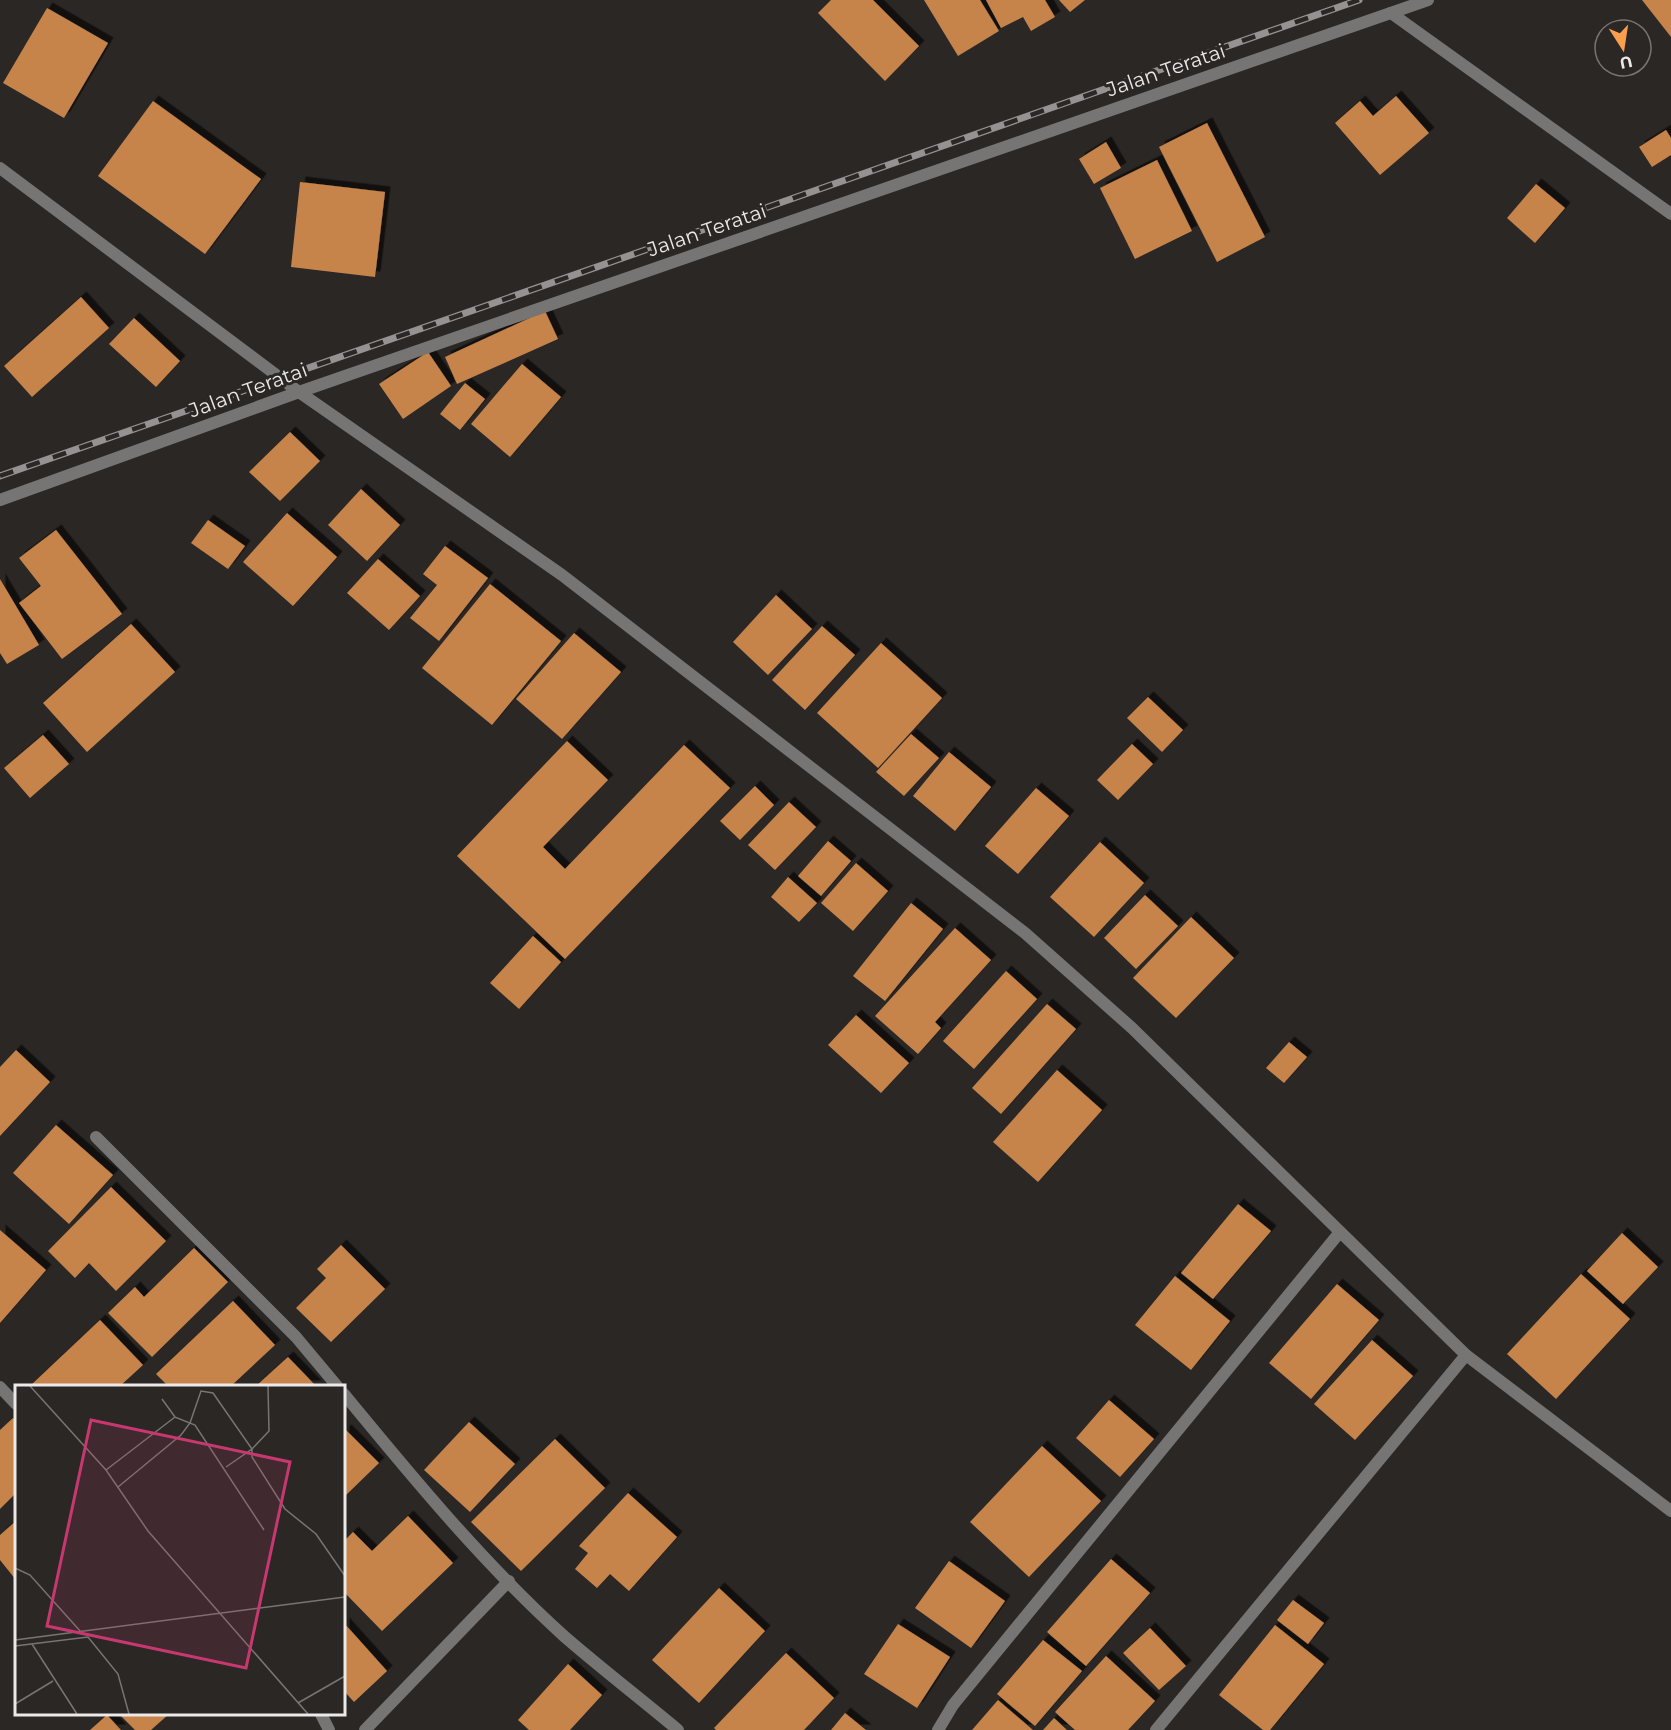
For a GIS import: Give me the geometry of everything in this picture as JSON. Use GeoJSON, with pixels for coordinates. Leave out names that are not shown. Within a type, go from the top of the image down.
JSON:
{"type":"FeatureCollection","features":[{"type":"Feature","properties":{"kind":"street","name":"Jalan Teratai"},"geometry":{"type":"LineString","coordinates":[[0,500],[299,392],[1428,0]]}},
{"type":"Feature","properties":{"kind":"street"},"geometry":{"type":"LineString","coordinates":[[1391,13],[1671,214]]}},
{"type":"Feature","properties":{"kind":"street"},"geometry":{"type":"LineString","coordinates":[[0,168],[299,392],[561,575],[1025,933],[1132,1028],[1466,1355],[1671,1511]]}},
{"type":"Feature","properties":{"kind":"street"},"geometry":{"type":"LineString","coordinates":[[96,1137],[296,1337],[336,1385]]}},
{"type":"Feature","properties":{"kind":"street"},"geometry":{"type":"LineString","coordinates":[[938,1730],[953,1705],[1340,1232]]}},
{"type":"Feature","properties":{"kind":"street"},"geometry":{"type":"LineString","coordinates":[[1156,1730],[1466,1355]]}},
{"type":"Feature","properties":{"kind":"street"},"geometry":{"type":"LineString","coordinates":[[0,1387],[15,1403]]}},
{"type":"Feature","properties":{"kind":"street"},"geometry":{"type":"LineString","coordinates":[[345,1395],[453,1523],[508,1581],[565,1637],[678,1730]]}},
{"type":"Feature","properties":{"kind":"street"},"geometry":{"type":"LineString","coordinates":[[365,1730],[508,1581]]}},
{"type":"Feature","properties":{"kind":"street"},"geometry":{"type":"LineString","coordinates":[[322,1715],[329,1730]]}},
{"type":"Feature","properties":{"kind":"building"},"geometry":{"type":"Polygon","coordinates":[[[831,0],[873,0],[919,46],[885,81],[818,13],[831,0]]]}},
{"type":"Feature","properties":{"kind":"building"},"geometry":{"type":"Polygon","coordinates":[[[924,0],[980,0],[999,31],[958,56],[924,0]]]}},
{"type":"Feature","properties":{"kind":"building"},"geometry":{"type":"Polygon","coordinates":[[[986,0],[1045,0],[1055,17],[1031,31],[1023,17],[1001,28],[986,0]]]}},
{"type":"Feature","properties":{"kind":"building"},"geometry":{"type":"Polygon","coordinates":[[[1059,0],[1085,0],[1070,12],[1059,0]]]}},
{"type":"Feature","properties":{"kind":"building"},"geometry":{"type":"Polygon","coordinates":[[[1642,0],[1671,0],[1671,37],[1642,0]]]}},
{"type":"Feature","properties":{"kind":"building"},"geometry":{"type":"Polygon","coordinates":[[[47,8],[108,43],[64,118],[3,83],[47,8]]]}},
{"type":"Feature","properties":{"kind":"building"},"geometry":{"type":"Polygon","coordinates":[[[1396,96],[1429,133],[1380,175],[1335,123],[1360,101],[1373,116],[1396,96]]]}},
{"type":"Feature","properties":{"kind":"building"},"geometry":{"type":"Polygon","coordinates":[[[153,101],[261,179],[205,254],[98,176],[153,101]]]}},
{"type":"Feature","properties":{"kind":"building"},"geometry":{"type":"Polygon","coordinates":[[[1207,123],[1265,237],[1217,262],[1159,147],[1207,123]]]}},
{"type":"Feature","properties":{"kind":"building"},"geometry":{"type":"Polygon","coordinates":[[[1666,130],[1671,138],[1671,155],[1652,167],[1639,147],[1666,130]]]}},
{"type":"Feature","properties":{"kind":"building"},"geometry":{"type":"Polygon","coordinates":[[[1106,142],[1121,168],[1094,184],[1079,159],[1106,142]]]}},
{"type":"Feature","properties":{"kind":"building"},"geometry":{"type":"Polygon","coordinates":[[[1157,160],[1192,231],[1135,259],[1100,188],[1157,160]]]}},
{"type":"Feature","properties":{"kind":"building"},"geometry":{"type":"Polygon","coordinates":[[[300,182],[385,192],[375,277],[291,267],[300,182]]]}},
{"type":"Feature","properties":{"kind":"building"},"geometry":{"type":"Polygon","coordinates":[[[1536,184],[1565,208],[1535,243],[1507,218],[1536,184]]]}},
{"type":"Feature","properties":{"kind":"building"},"geometry":{"type":"Polygon","coordinates":[[[81,297],[109,328],[32,397],[4,366],[81,297]]]}},
{"type":"Feature","properties":{"kind":"building"},"geometry":{"type":"Polygon","coordinates":[[[545,311],[558,339],[457,384],[445,357],[545,311]]]}},
{"type":"Feature","properties":{"kind":"building"},"geometry":{"type":"Polygon","coordinates":[[[134,318],[180,361],[156,387],[109,344],[134,318]]]}},
{"type":"Feature","properties":{"kind":"building"},"geometry":{"type":"Polygon","coordinates":[[[428,352],[451,386],[403,419],[379,384],[428,352]]]}},
{"type":"Feature","properties":{"kind":"building"},"geometry":{"type":"Polygon","coordinates":[[[522,364],[561,397],[510,457],[471,424],[522,364]]]}},
{"type":"Feature","properties":{"kind":"building"},"geometry":{"type":"Polygon","coordinates":[[[465,383],[485,399],[460,430],[440,414],[465,383]]]}},
{"type":"Feature","properties":{"kind":"building"},"geometry":{"type":"Polygon","coordinates":[[[290,432],[320,461],[280,501],[249,472],[290,432]]]}},
{"type":"Feature","properties":{"kind":"building"},"geometry":{"type":"Polygon","coordinates":[[[361,489],[400,525],[367,561],[328,525],[361,489]]]}},
{"type":"Feature","properties":{"kind":"building"},"geometry":{"type":"Polygon","coordinates":[[[287,513],[337,557],[293,606],[243,562],[287,513]]]}},
{"type":"Feature","properties":{"kind":"building"},"geometry":{"type":"Polygon","coordinates":[[[208,520],[245,546],[228,569],[191,543],[208,520]]]}},
{"type":"Feature","properties":{"kind":"building"},"geometry":{"type":"Polygon","coordinates":[[[56,530],[122,614],[62,659],[19,603],[41,586],[19,558],[56,530]]]}},
{"type":"Feature","properties":{"kind":"building"},"geometry":{"type":"Polygon","coordinates":[[[445,546],[488,578],[439,641],[410,618],[437,585],[423,574],[445,546]]]}},
{"type":"Feature","properties":{"kind":"building"},"geometry":{"type":"Polygon","coordinates":[[[378,559],[420,596],[389,630],[347,593],[378,559]]]}},
{"type":"Feature","properties":{"kind":"building"},"geometry":{"type":"Polygon","coordinates":[[[0,579],[39,645],[7,664],[0,653],[0,579]]]}},
{"type":"Feature","properties":{"kind":"building"},"geometry":{"type":"Polygon","coordinates":[[[490,584],[561,641],[492,725],[422,668],[490,584]]]}},
{"type":"Feature","properties":{"kind":"building"},"geometry":{"type":"Polygon","coordinates":[[[776,595],[812,629],[768,675],[733,642],[776,595]]]}},
{"type":"Feature","properties":{"kind":"building"},"geometry":{"type":"Polygon","coordinates":[[[131,624],[175,672],[87,752],[43,703],[131,624]]]}},
{"type":"Feature","properties":{"kind":"building"},"geometry":{"type":"Polygon","coordinates":[[[822,626],[855,655],[805,710],[772,680],[822,626]]]}},
{"type":"Feature","properties":{"kind":"building"},"geometry":{"type":"Polygon","coordinates":[[[574,633],[621,672],[562,739],[516,699],[574,633]]]}},
{"type":"Feature","properties":{"kind":"building"},"geometry":{"type":"Polygon","coordinates":[[[881,643],[942,698],[878,768],[817,713],[881,643]]]}},
{"type":"Feature","properties":{"kind":"building"},"geometry":{"type":"Polygon","coordinates":[[[1148,697],[1183,730],[1162,752],[1127,718],[1148,697]]]}},
{"type":"Feature","properties":{"kind":"building"},"geometry":{"type":"Polygon","coordinates":[[[911,734],[939,758],[904,796],[876,772],[911,734]]]}},
{"type":"Feature","properties":{"kind":"building"},"geometry":{"type":"Polygon","coordinates":[[[43,735],[69,764],[30,798],[4,768],[43,735]]]}},
{"type":"Feature","properties":{"kind":"building"},"geometry":{"type":"Polygon","coordinates":[[[567,741],[608,780],[543,847],[565,869],[684,745],[730,788],[565,959],[457,856],[567,741]]]}},
{"type":"Feature","properties":{"kind":"building"},"geometry":{"type":"Polygon","coordinates":[[[1132,744],[1153,764],[1118,800],[1097,780],[1132,744]]]}},
{"type":"Feature","properties":{"kind":"building"},"geometry":{"type":"Polygon","coordinates":[[[949,752],[991,787],[955,831],[913,796],[949,752]]]}},
{"type":"Feature","properties":{"kind":"building"},"geometry":{"type":"Polygon","coordinates":[[[755,786],[774,805],[740,840],[720,821],[755,786]]]}},
{"type":"Feature","properties":{"kind":"building"},"geometry":{"type":"Polygon","coordinates":[[[1036,788],[1069,816],[1018,874],[985,846],[1036,788]]]}},
{"type":"Feature","properties":{"kind":"building"},"geometry":{"type":"Polygon","coordinates":[[[789,802],[816,827],[775,870],[748,845],[789,802]]]}},
{"type":"Feature","properties":{"kind":"building"},"geometry":{"type":"Polygon","coordinates":[[[828,841],[851,861],[821,896],[798,876],[828,841]]]}},
{"type":"Feature","properties":{"kind":"building"},"geometry":{"type":"Polygon","coordinates":[[[1100,842],[1144,883],[1094,937],[1050,897],[1100,842]]]}},
{"type":"Feature","properties":{"kind":"building"},"geometry":{"type":"Polygon","coordinates":[[[856,863],[888,891],[853,931],[821,903],[856,863]]]}},
{"type":"Feature","properties":{"kind":"building"},"geometry":{"type":"Polygon","coordinates":[[[788,877],[817,903],[799,922],[771,897],[788,877]]]}},
{"type":"Feature","properties":{"kind":"building"},"geometry":{"type":"Polygon","coordinates":[[[1145,895],[1178,926],[1136,969],[1104,938],[1145,895]]]}},
{"type":"Feature","properties":{"kind":"building"},"geometry":{"type":"Polygon","coordinates":[[[911,903],[943,929],[885,1001],[853,976],[911,903]]]}},
{"type":"Feature","properties":{"kind":"building"},"geometry":{"type":"Polygon","coordinates":[[[1191,917],[1234,958],[1176,1018],[1133,978],[1191,917]]]}},
{"type":"Feature","properties":{"kind":"building"},"geometry":{"type":"Polygon","coordinates":[[[955,928],[991,960],[935,1022],[941,1028],[918,1054],[875,1016],[955,928]]]}},
{"type":"Feature","properties":{"kind":"building"},"geometry":{"type":"Polygon","coordinates":[[[533,936],[561,962],[519,1009],[490,983],[533,936]]]}},
{"type":"Feature","properties":{"kind":"building"},"geometry":{"type":"Polygon","coordinates":[[[1006,971],[1037,999],[974,1069],[943,1041],[1006,971]]]}},
{"type":"Feature","properties":{"kind":"building"},"geometry":{"type":"Polygon","coordinates":[[[1047,1004],[1076,1029],[1001,1114],[972,1088],[1047,1004]]]}},
{"type":"Feature","properties":{"kind":"building"},"geometry":{"type":"Polygon","coordinates":[[[856,1015],[909,1063],[881,1093],[828,1045],[856,1015]]]}},
{"type":"Feature","properties":{"kind":"building"},"geometry":{"type":"Polygon","coordinates":[[[1289,1042],[1307,1057],[1284,1083],[1266,1068],[1289,1042]]]}},
{"type":"Feature","properties":{"kind":"building"},"geometry":{"type":"Polygon","coordinates":[[[16,1050],[50,1082],[0,1136],[0,1067],[16,1050]]]}},
{"type":"Feature","properties":{"kind":"building"},"geometry":{"type":"Polygon","coordinates":[[[1057,1070],[1102,1110],[1038,1182],[993,1142],[1057,1070]]]}},
{"type":"Feature","properties":{"kind":"building"},"geometry":{"type":"Polygon","coordinates":[[[56,1125],[113,1175],[69,1224],[13,1173],[56,1125]]]}},
{"type":"Feature","properties":{"kind":"building"},"geometry":{"type":"Polygon","coordinates":[[[111,1187],[166,1241],[116,1291],[89,1263],[75,1278],[48,1251],[111,1187]]]}},
{"type":"Feature","properties":{"kind":"building"},"geometry":{"type":"Polygon","coordinates":[[[1238,1204],[1271,1231],[1213,1299],[1181,1273],[1238,1204]]]}},
{"type":"Feature","properties":{"kind":"building"},"geometry":{"type":"Polygon","coordinates":[[[0,1230],[46,1270],[0,1323],[0,1230]]]}},
{"type":"Feature","properties":{"kind":"building"},"geometry":{"type":"Polygon","coordinates":[[[1622,1233],[1658,1267],[1623,1304],[1587,1271],[1622,1233]]]}},
{"type":"Feature","properties":{"kind":"building"},"geometry":{"type":"Polygon","coordinates":[[[341,1245],[385,1289],[331,1342],[296,1308],[326,1278],[317,1269],[341,1245]]]}},
{"type":"Feature","properties":{"kind":"building"},"geometry":{"type":"Polygon","coordinates":[[[194,1248],[228,1282],[152,1357],[108,1313],[135,1287],[144,1297],[194,1248]]]}},
{"type":"Feature","properties":{"kind":"building"},"geometry":{"type":"Polygon","coordinates":[[[1581,1274],[1630,1319],[1556,1399],[1507,1354],[1581,1274]]]}},
{"type":"Feature","properties":{"kind":"building"},"geometry":{"type":"Polygon","coordinates":[[[1175,1276],[1230,1321],[1191,1370],[1135,1325],[1175,1276]]]}},
{"type":"Feature","properties":{"kind":"building"},"geometry":{"type":"Polygon","coordinates":[[[1337,1284],[1379,1320],[1311,1399],[1269,1363],[1337,1284]]]}},
{"type":"Feature","properties":{"kind":"building"},"geometry":{"type":"Polygon","coordinates":[[[233,1301],[275,1345],[232,1385],[167,1385],[156,1374],[233,1301]]]}},
{"type":"Feature","properties":{"kind":"building"},"geometry":{"type":"Polygon","coordinates":[[[100,1320],[143,1365],[121,1385],[31,1385],[100,1320]]]}},
{"type":"Feature","properties":{"kind":"building"},"geometry":{"type":"Polygon","coordinates":[[[1372,1340],[1413,1376],[1355,1440],[1314,1404],[1372,1340]]]}},
{"type":"Feature","properties":{"kind":"building"},"geometry":{"type":"Polygon","coordinates":[[[288,1357],[315,1385],[257,1385],[288,1357]]]}},
{"type":"Feature","properties":{"kind":"building"},"geometry":{"type":"Polygon","coordinates":[[[1109,1400],[1154,1439],[1120,1477],[1076,1438],[1109,1400]]]}},
{"type":"Feature","properties":{"kind":"building"},"geometry":{"type":"Polygon","coordinates":[[[13,1418],[15,1421],[15,1494],[0,1509],[0,1430],[13,1418]]]}},
{"type":"Feature","properties":{"kind":"building"},"geometry":{"type":"Polygon","coordinates":[[[469,1422],[515,1464],[470,1512],[424,1470],[469,1422]]]}},
{"type":"Feature","properties":{"kind":"building"},"geometry":{"type":"Polygon","coordinates":[[[345,1431],[379,1463],[345,1496],[345,1431]]]}},
{"type":"Feature","properties":{"kind":"building"},"geometry":{"type":"Polygon","coordinates":[[[555,1439],[605,1488],[521,1571],[471,1522],[555,1439]]]}},
{"type":"Feature","properties":{"kind":"building"},"geometry":{"type":"Polygon","coordinates":[[[1042,1446],[1101,1501],[1029,1577],[970,1522],[1042,1446]]]}},
{"type":"Feature","properties":{"kind":"building"},"geometry":{"type":"Polygon","coordinates":[[[628,1493],[677,1537],[629,1591],[610,1574],[597,1588],[575,1569],[588,1553],[579,1546],[628,1493]]]}},
{"type":"Feature","properties":{"kind":"building"},"geometry":{"type":"Polygon","coordinates":[[[408,1516],[453,1563],[382,1631],[345,1593],[345,1540],[353,1532],[372,1551],[408,1516]]]}},
{"type":"Feature","properties":{"kind":"building"},"geometry":{"type":"Polygon","coordinates":[[[15,1522],[15,1579],[0,1560],[0,1535],[15,1522]]]}},
{"type":"Feature","properties":{"kind":"building"},"geometry":{"type":"Polygon","coordinates":[[[1111,1559],[1150,1593],[1086,1666],[1047,1632],[1111,1559]]]}},
{"type":"Feature","properties":{"kind":"building"},"geometry":{"type":"Polygon","coordinates":[[[949,1561],[1005,1601],[971,1648],[915,1608],[949,1561]]]}},
{"type":"Feature","properties":{"kind":"building"},"geometry":{"type":"Polygon","coordinates":[[[719,1588],[765,1631],[699,1703],[652,1660],[719,1588]]]}},
{"type":"Feature","properties":{"kind":"building"},"geometry":{"type":"Polygon","coordinates":[[[1293,1600],[1324,1623],[1308,1644],[1277,1620],[1293,1600]]]}},
{"type":"Feature","properties":{"kind":"building"},"geometry":{"type":"Polygon","coordinates":[[[345,1624],[387,1671],[354,1702],[345,1692],[345,1624]]]}},
{"type":"Feature","properties":{"kind":"building"},"geometry":{"type":"Polygon","coordinates":[[[898,1624],[950,1657],[917,1708],[864,1674],[898,1624]]]}},
{"type":"Feature","properties":{"kind":"building"},"geometry":{"type":"Polygon","coordinates":[[[1275,1625],[1324,1664],[1270,1730],[1263,1730],[1219,1695],[1275,1625]]]}},
{"type":"Feature","properties":{"kind":"building"},"geometry":{"type":"Polygon","coordinates":[[[1150,1628],[1186,1666],[1159,1690],[1123,1653],[1150,1628]]]}},
{"type":"Feature","properties":{"kind":"building"},"geometry":{"type":"Polygon","coordinates":[[[1043,1640],[1082,1671],[1035,1726],[997,1694],[1043,1640]]]}},
{"type":"Feature","properties":{"kind":"building"},"geometry":{"type":"Polygon","coordinates":[[[786,1653],[834,1698],[804,1730],[716,1730],[714,1728],[786,1653]]]}},
{"type":"Feature","properties":{"kind":"building"},"geometry":{"type":"Polygon","coordinates":[[[1106,1656],[1155,1701],[1128,1730],[1075,1730],[1055,1712],[1106,1656]]]}},
{"type":"Feature","properties":{"kind":"building"},"geometry":{"type":"Polygon","coordinates":[[[568,1664],[602,1695],[570,1730],[529,1730],[518,1720],[568,1664]]]}},
{"type":"Feature","properties":{"kind":"building"},"geometry":{"type":"Polygon","coordinates":[[[998,1700],[1033,1730],[972,1730],[998,1700]]]}},
{"type":"Feature","properties":{"kind":"building"},"geometry":{"type":"Polygon","coordinates":[[[845,1713],[866,1730],[831,1730],[845,1713]]]}},
{"type":"Feature","properties":{"kind":"building"},"geometry":{"type":"Polygon","coordinates":[[[107,1715],[121,1730],[90,1730],[107,1715]]]}},
{"type":"Feature","properties":{"kind":"building"},"geometry":{"type":"Polygon","coordinates":[[[120,1715],[168,1715],[151,1730],[135,1730],[120,1715]]]}},
{"type":"Feature","properties":{"kind":"building"},"geometry":{"type":"Polygon","coordinates":[[[1054,1718],[1067,1730],[1043,1730],[1054,1718]]]}},
{"type":"Feature","properties":{"kind":"railway"},"geometry":{"type":"LineString","coordinates":[[0,476],[1359,0]]}}]}
